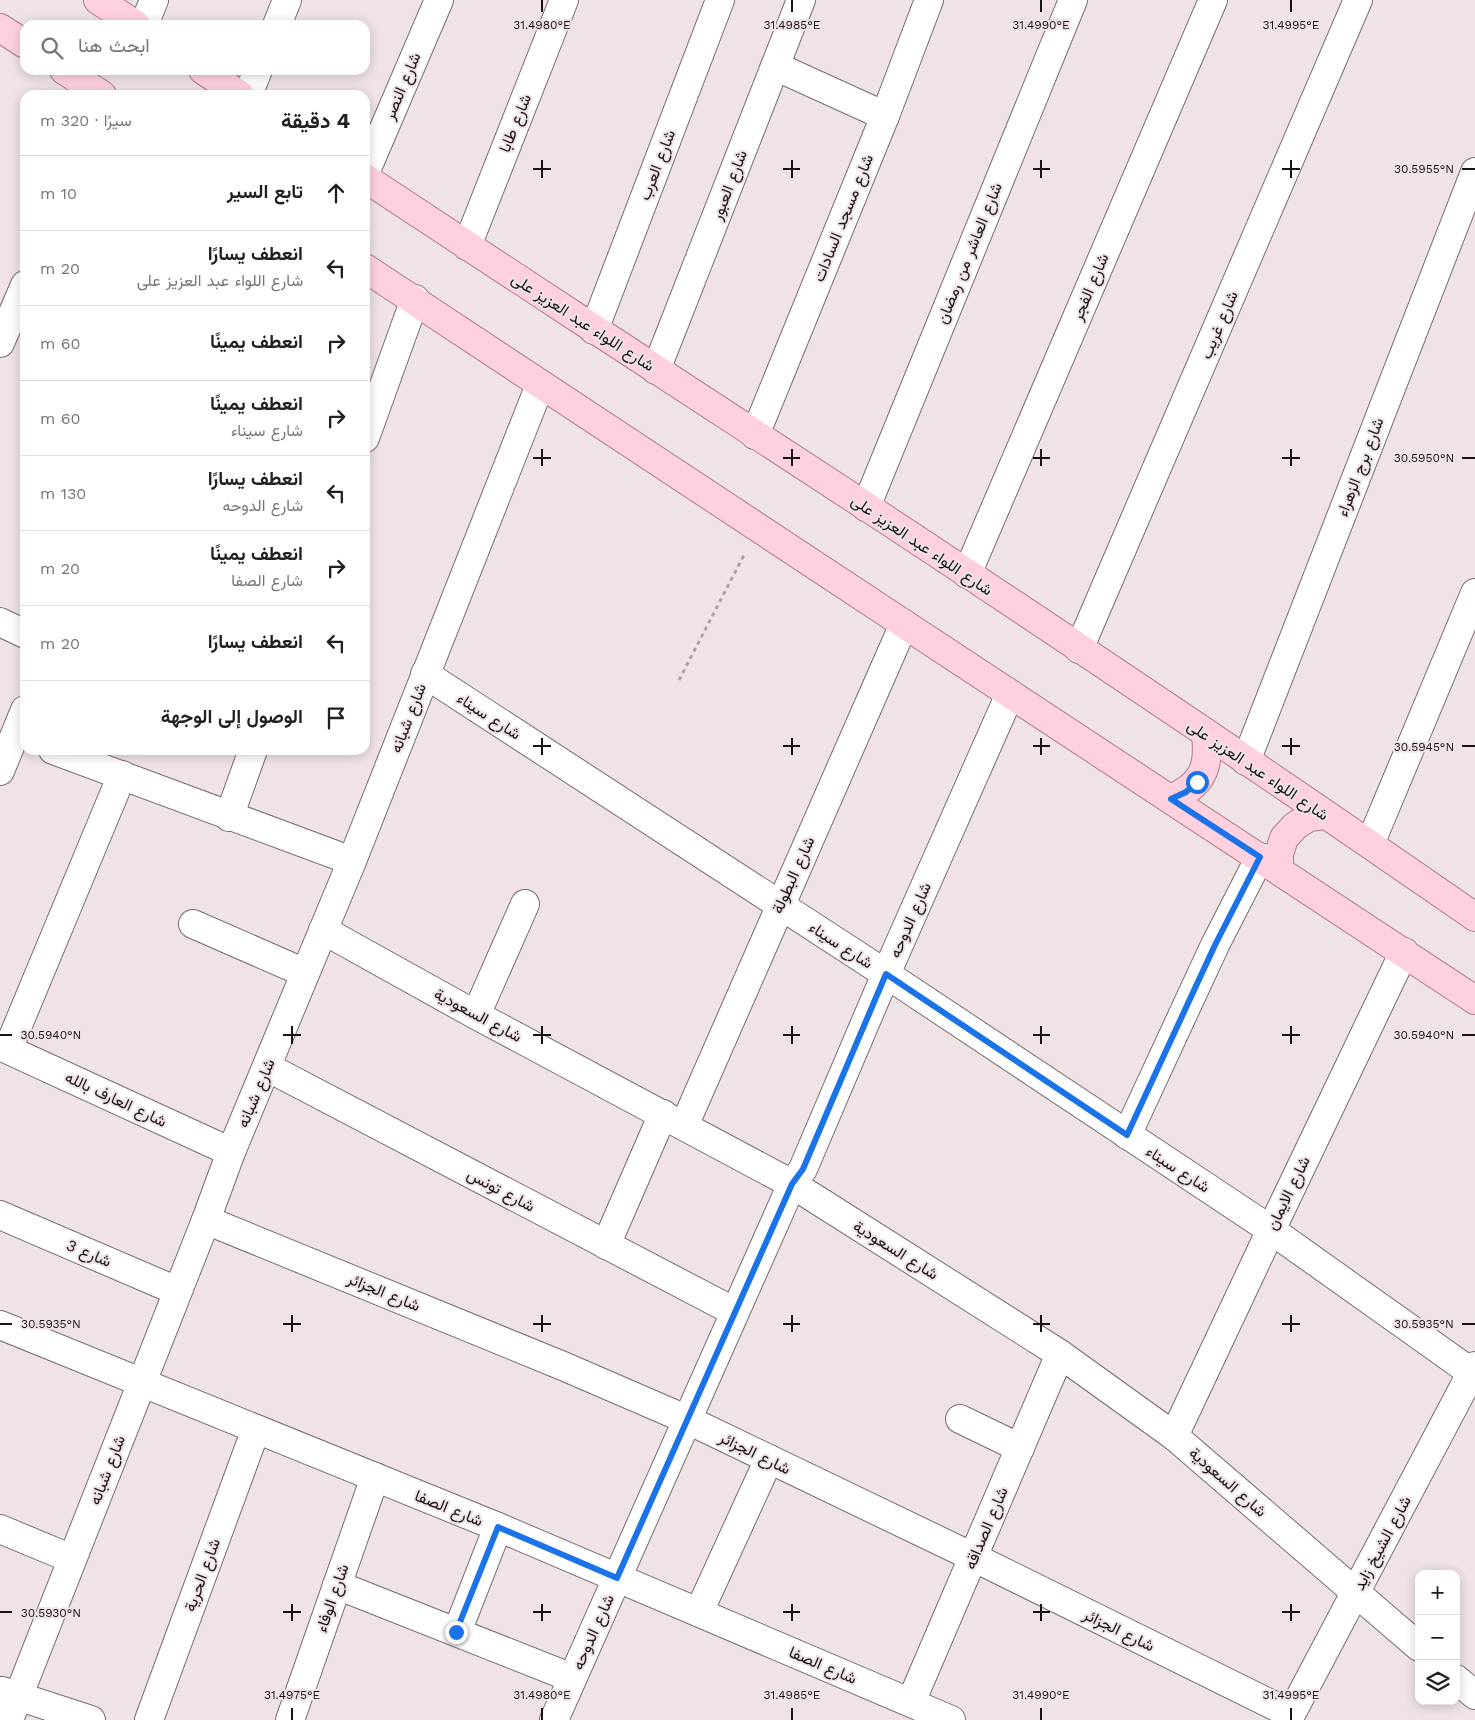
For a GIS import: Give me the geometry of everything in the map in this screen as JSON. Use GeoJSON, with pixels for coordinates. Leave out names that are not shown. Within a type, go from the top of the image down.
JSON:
{"type":"FeatureCollection","features":[{"type":"Feature","properties":{"kind":"main road"},"geometry":{"type":"LineString","coordinates":[[98,0],[128,20]]}},
{"type":"Feature","properties":{"kind":"main road"},"geometry":{"type":"LineString","coordinates":[[0,28],[20,41]]}},
{"type":"Feature","properties":{"kind":"main road"},"geometry":{"type":"LineString","coordinates":[[72,75],[94,90]]}},
{"type":"Feature","properties":{"kind":"main road"},"geometry":{"type":"LineString","coordinates":[[210,75],[233,90]]}},
{"type":"Feature","properties":{"kind":"main road","name":"شارع اللواء عبد العزيز على"},"geometry":{"type":"LineString","coordinates":[[370,181],[866,507],[1370,844],[1475,917]]}},
{"type":"Feature","properties":{"kind":"main road"},"geometry":{"type":"LineString","coordinates":[[370,271],[1475,1000]]}},
{"type":"Feature","properties":{"kind":"main road"},"geometry":{"type":"LineString","coordinates":[[1171,799],[1186,792],[1197,782],[1205,767],[1208,751],[1206,735]]}},
{"type":"Feature","properties":{"kind":"main road"},"geometry":{"type":"LineString","coordinates":[[1269,864],[1279,854],[1284,838],[1295,826],[1309,817],[1325,815]]}},
{"type":"Feature","properties":{"kind":"street"},"geometry":{"type":"LineString","coordinates":[[146,20],[154,0]]}},
{"type":"Feature","properties":{"kind":"street"},"geometry":{"type":"LineString","coordinates":[[279,20],[287,0]]}},
{"type":"Feature","properties":{"kind":"street","name":"شارع النصر"},"geometry":{"type":"LineString","coordinates":[[370,161],[439,0]]}},
{"type":"Feature","properties":{"kind":"street","name":"شارع طابا"},"geometry":{"type":"LineString","coordinates":[[466,246],[564,0]]}},
{"type":"Feature","properties":{"kind":"street","name":"شارع العرب"},"geometry":{"type":"LineString","coordinates":[[594,330],[720,0]]}},
{"type":"Feature","properties":{"kind":"street","name":"شارع العبور"},"geometry":{"type":"LineString","coordinates":[[656,370],[801,0]]}},
{"type":"Feature","properties":{"kind":"street","name":"شارع مسجد السادات"},"geometry":{"type":"LineString","coordinates":[[755,434],[885,116],[929,0]]}},
{"type":"Feature","properties":{"kind":"street","name":"شارع العاشر من رمضان"},"geometry":{"type":"LineString","coordinates":[[866,507],[1073,0]]}},
{"type":"Feature","properties":{"kind":"street","name":"شارع الفجر"},"geometry":{"type":"LineString","coordinates":[[966,574],[1212,0]]}},
{"type":"Feature","properties":{"kind":"street","name":"شارع غريب"},"geometry":{"type":"LineString","coordinates":[[1079,649],[1358,0]]}},
{"type":"Feature","properties":{"kind":"street"},"geometry":{"type":"LineString","coordinates":[[775,66],[885,116]]}},
{"type":"Feature","properties":{"kind":"street"},"geometry":{"type":"LineString","coordinates":[[250,90],[256,75]]}},
{"type":"Feature","properties":{"kind":"street","name":"شارع برج الزهراء"},"geometry":{"type":"LineString","coordinates":[[1246,761],[1475,172]]}},
{"type":"Feature","properties":{"kind":"street"},"geometry":{"type":"LineString","coordinates":[[0,343],[20,297]]}},
{"type":"Feature","properties":{"kind":"street"},"geometry":{"type":"LineString","coordinates":[[370,424],[415,299]]}},
{"type":"Feature","properties":{"kind":"street","name":"شارع شبانه"},"geometry":{"type":"LineString","coordinates":[[9,1703],[72,1559],[231,1152],[352,861],[540,385]]}},
{"type":"Feature","properties":{"kind":"street"},"geometry":{"type":"LineString","coordinates":[[1370,844],[1475,593]]}},
{"type":"Feature","properties":{"kind":"street"},"geometry":{"type":"LineString","coordinates":[[0,622],[20,632]]}},
{"type":"Feature","properties":{"kind":"street","name":"شارع البطولة"},"geometry":{"type":"LineString","coordinates":[[606,1244],[674,1120],[780,906],[904,624]]}},
{"type":"Feature","properties":{"kind":"street","name":"شارع سيناء"},"geometry":{"type":"LineString","coordinates":[[425,674],[886,974],[1271,1230],[1474,1371]]}},
{"type":"Feature","properties":{"kind":"street","name":"شارع الدوحه"},"geometry":{"type":"LineString","coordinates":[[554,1720],[792,1184],[803,1169],[886,974],[1010,694]]}},
{"type":"Feature","properties":{"kind":"street"},"geometry":{"type":"LineString","coordinates":[[0,771],[20,738]]}},
{"type":"Feature","properties":{"kind":"street"},"geometry":{"type":"LineString","coordinates":[[67,755],[229,817],[352,861]]}},
{"type":"Feature","properties":{"kind":"street"},"geometry":{"type":"LineString","coordinates":[[229,817],[251,755]]}},
{"type":"Feature","properties":{"kind":"street"},"geometry":{"type":"LineString","coordinates":[[4,1048],[122,775]]}},
{"type":"Feature","properties":{"kind":"street"},"geometry":{"type":"LineString","coordinates":[[1127,1135],[1215,945],[1269,864]]}},
{"type":"Feature","properties":{"kind":"street"},"geometry":{"type":"LineString","coordinates":[[476,1015],[526,904]]}},
{"type":"Feature","properties":{"kind":"street"},"geometry":{"type":"LineString","coordinates":[[193,924],[305,973]]}},
{"type":"Feature","properties":{"kind":"street","name":"شارع السعودية"},"geometry":{"type":"LineString","coordinates":[[323,930],[476,1015],[792,1184],[1060,1354],[1174,1436],[1415,1644]]}},
{"type":"Feature","properties":{"kind":"street","name":"شارع الايمان"},"geometry":{"type":"LineString","coordinates":[[1174,1436],[1404,952]]}},
{"type":"Feature","properties":{"kind":"street","name":"شارع العارف بالله"},"geometry":{"type":"LineString","coordinates":[[4,1048],[231,1152]]}},
{"type":"Feature","properties":{"kind":"street","name":"شارع تونس"},"geometry":{"type":"LineString","coordinates":[[267,1067],[735,1312]]}},
{"type":"Feature","properties":{"kind":"street","name":"شارع 3"},"geometry":{"type":"LineString","coordinates":[[0,1215],[177,1291]]}},
{"type":"Feature","properties":{"kind":"street","name":"شارع الجزائر"},"geometry":{"type":"LineString","coordinates":[[206,1220],[564,1366],[688,1420],[973,1558],[1290,1717]]}},
{"type":"Feature","properties":{"kind":"street","name":"شارع الصفا"},"geometry":{"type":"LineString","coordinates":[[0,1326],[498,1527],[951,1720]]}},
{"type":"Feature","properties":{"kind":"street","name":"شارع الصداقه"},"geometry":{"type":"LineString","coordinates":[[911,1702],[1060,1354]]}},
{"type":"Feature","properties":{"kind":"street","name":"شارع الشيخ زايد"},"geometry":{"type":"LineString","coordinates":[[1290,1717],[1474,1371]]}},
{"type":"Feature","properties":{"kind":"street"},"geometry":{"type":"LineString","coordinates":[[960,1420],[1020,1448]]}},
{"type":"Feature","properties":{"kind":"street","name":"شارع الحرية"},"geometry":{"type":"LineString","coordinates":[[149,1720],[256,1429]]}},
{"type":"Feature","properties":{"kind":"street"},"geometry":{"type":"LineString","coordinates":[[699,1612],[769,1459]]}},
{"type":"Feature","properties":{"kind":"street","name":"شارع الوفاء"},"geometry":{"type":"LineString","coordinates":[[290,1720],[375,1477]]}},
{"type":"Feature","properties":{"kind":"street"},"geometry":{"type":"LineString","coordinates":[[456,1632],[498,1527]]}},
{"type":"Feature","properties":{"kind":"street"},"geometry":{"type":"LineString","coordinates":[[0,1529],[72,1559]]}},
{"type":"Feature","properties":{"kind":"street"},"geometry":{"type":"LineString","coordinates":[[337,1585],[572,1678]]}},
{"type":"Feature","properties":{"kind":"street"},"geometry":{"type":"LineString","coordinates":[[1460,1682],[1475,1695]]}},
{"type":"Feature","properties":{"kind":"street"},"geometry":{"type":"LineString","coordinates":[[9,1703],[91,1720]]}},
{"type":"Feature","properties":{"kind":"path"},"geometry":{"type":"LineString","coordinates":[[679,680],[758,528]]}},
{"type":"Feature","properties":{"kind":"route"},"geometry":{"type":"LineString","coordinates":[[456,1632],[498,1527],[617,1578],[792,1184],[803,1169],[886,974],[1127,1135],[1215,945],[1260,857],[1171,799],[1186,792],[1197,782]]}}]}
